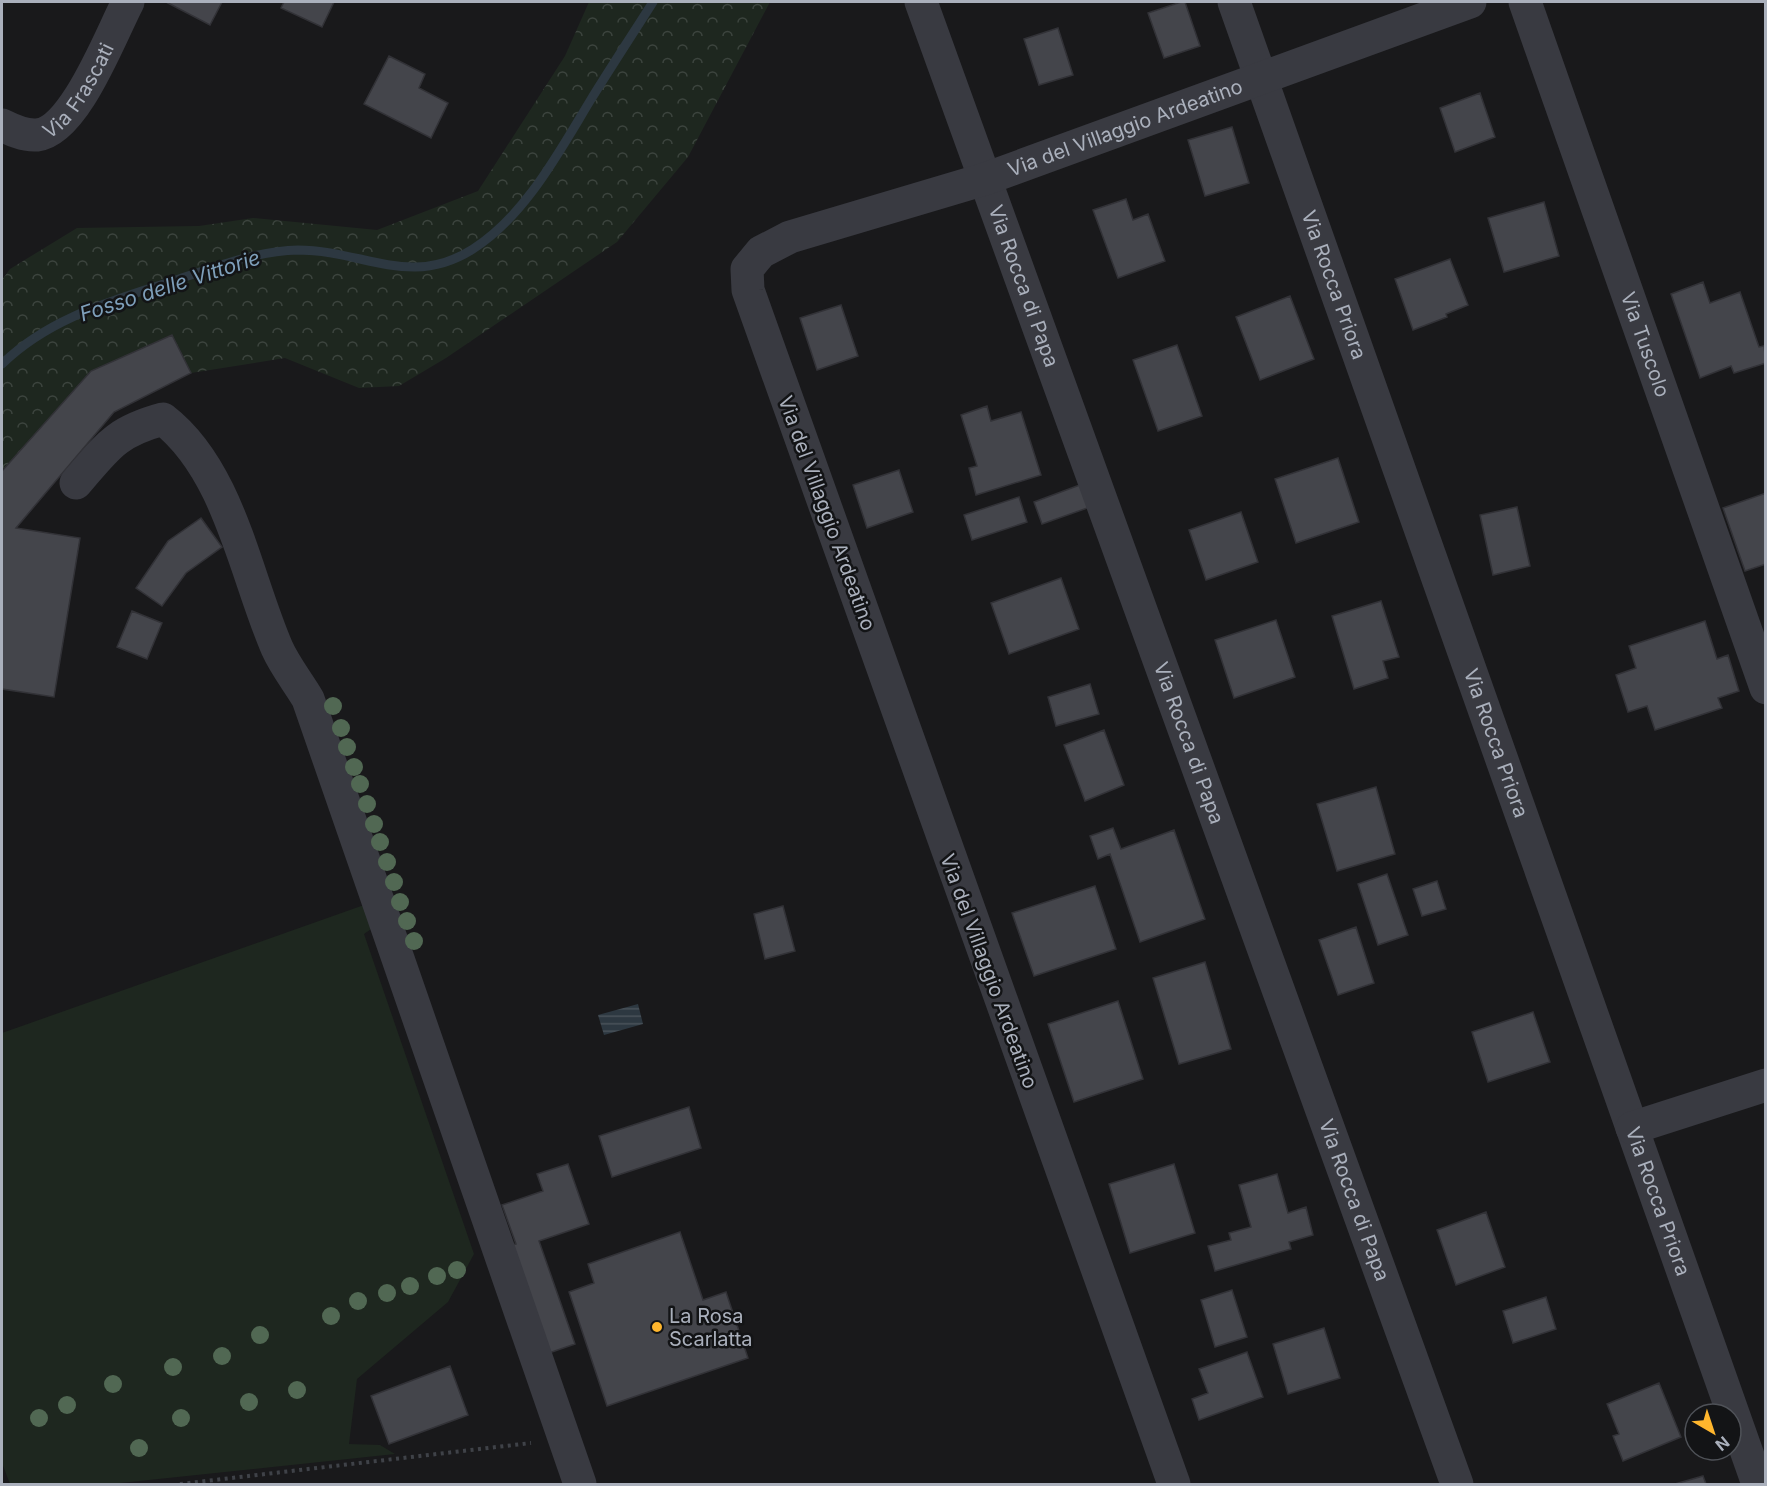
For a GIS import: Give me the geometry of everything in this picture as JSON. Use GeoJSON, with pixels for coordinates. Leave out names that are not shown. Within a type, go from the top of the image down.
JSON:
{"type":"FeatureCollection","features":[{"type":"Feature","properties":{"kind":"street","name":"Via Frascati"},"geometry":{"type":"LineString","coordinates":[[2,125],[27,135],[37,135],[57,127],[74,106],[128,2]]}},
{"type":"Feature","properties":{"kind":"street","name":"Via Rocca di Papa"},"geometry":{"type":"LineString","coordinates":[[921,2],[1457,1485]]}},
{"type":"Feature","properties":{"kind":"street","name":"Via Rocca Priora"},"geometry":{"type":"LineString","coordinates":[[1234,2],[1758,1485]]}},
{"type":"Feature","properties":{"kind":"street","name":"Via del Villaggio Ardeatino"},"geometry":{"type":"LineString","coordinates":[[1174,1485],[1077,1220],[746,281],[747,269],[754,259],[790,237],[985,179],[1470,2]]}},
{"type":"Feature","properties":{"kind":"street","name":"Via Tuscolo"},"geometry":{"type":"LineString","coordinates":[[1525,2],[1766,688]]}},
{"type":"Feature","properties":{"kind":"street"},"geometry":{"type":"LineString","coordinates":[[76,483],[113,440],[142,425],[163,419],[183,435],[206,468],[226,511],[279,651],[308,699],[580,1485]]}},
{"type":"Feature","properties":{"kind":"street"},"geometry":{"type":"LineString","coordinates":[[1632,1128],[1766,1085]]}},
{"type":"Feature","properties":{"kind":"path"},"geometry":{"type":"LineString","coordinates":[[180,1485],[564,1439]]}},
{"type":"Feature","properties":{"kind":"green space"},"geometry":{"type":"Polygon","coordinates":[[[589,2],[770,2],[688,157],[617,242],[446,358],[399,386],[359,388],[285,358],[191,373],[172,335],[91,372],[2,471],[2,280],[10,269],[77,228],[199,226],[253,218],[377,230],[478,191],[565,56],[589,2]]]}},
{"type":"Feature","properties":{"kind":"green space"},"geometry":{"type":"Polygon","coordinates":[[[364,905],[374,927],[364,934],[474,1254],[448,1302],[357,1379],[349,1444],[380,1445],[395,1454],[111,1484],[10,1484],[2,1463],[2,1033],[364,905]]]}},
{"type":"Feature","properties":{"kind":"shaded area"},"geometry":{"type":"Polygon","coordinates":[[[638,1004],[643,1024],[604,1035],[598,1015],[638,1004]]]}},
{"type":"Feature","properties":{"kind":"building"},"geometry":{"type":"Polygon","coordinates":[[[166,2],[222,2],[210,25],[166,2]]]}},
{"type":"Feature","properties":{"kind":"building"},"geometry":{"type":"Polygon","coordinates":[[[284,2],[334,2],[322,27],[281,8],[284,2]]]}},
{"type":"Feature","properties":{"kind":"building"},"geometry":{"type":"Polygon","coordinates":[[[1185,2],[1200,46],[1164,58],[1148,13],[1185,2]]]}},
{"type":"Feature","properties":{"kind":"building"},"geometry":{"type":"Polygon","coordinates":[[[1058,28],[1073,75],[1039,85],[1024,39],[1058,28]]]}},
{"type":"Feature","properties":{"kind":"building"},"geometry":{"type":"Polygon","coordinates":[[[389,56],[425,74],[419,88],[448,103],[431,138],[364,104],[389,56]]]}},
{"type":"Feature","properties":{"kind":"building"},"geometry":{"type":"Polygon","coordinates":[[[1480,93],[1495,137],[1455,152],[1440,108],[1480,93]]]}},
{"type":"Feature","properties":{"kind":"building"},"geometry":{"type":"Polygon","coordinates":[[[1232,127],[1249,183],[1205,196],[1188,140],[1232,127]]]}},
{"type":"Feature","properties":{"kind":"building"},"geometry":{"type":"Polygon","coordinates":[[[1126,199],[1133,220],[1148,214],[1165,261],[1118,278],[1093,210],[1126,199]]]}},
{"type":"Feature","properties":{"kind":"building"},"geometry":{"type":"Polygon","coordinates":[[[1544,202],[1559,256],[1504,272],[1488,218],[1544,202]]]}},
{"type":"Feature","properties":{"kind":"building"},"geometry":{"type":"Polygon","coordinates":[[[1450,259],[1468,305],[1446,314],[1447,317],[1413,330],[1395,279],[1450,259]]]}},
{"type":"Feature","properties":{"kind":"building"},"geometry":{"type":"Polygon","coordinates":[[[1703,282],[1710,303],[1740,292],[1759,347],[1764,346],[1766,363],[1734,373],[1731,366],[1700,378],[1671,294],[1703,282]]]}},
{"type":"Feature","properties":{"kind":"building"},"geometry":{"type":"Polygon","coordinates":[[[1290,296],[1314,359],[1260,380],[1236,317],[1290,296]]]}},
{"type":"Feature","properties":{"kind":"building"},"geometry":{"type":"Polygon","coordinates":[[[841,305],[858,356],[817,370],[800,318],[841,305]]]}},
{"type":"Feature","properties":{"kind":"building"},"geometry":{"type":"Polygon","coordinates":[[[172,335],[191,373],[114,412],[16,528],[80,538],[54,697],[2,689],[2,471],[91,371],[172,335]]]}},
{"type":"Feature","properties":{"kind":"building"},"geometry":{"type":"Polygon","coordinates":[[[1177,345],[1202,416],[1158,431],[1133,360],[1177,345]]]}},
{"type":"Feature","properties":{"kind":"building"},"geometry":{"type":"Polygon","coordinates":[[[987,406],[991,421],[1021,412],[1041,475],[976,495],[969,468],[977,466],[961,415],[987,406]]]}},
{"type":"Feature","properties":{"kind":"building"},"geometry":{"type":"Polygon","coordinates":[[[1338,458],[1359,522],[1296,543],[1275,479],[1338,458]]]}},
{"type":"Feature","properties":{"kind":"building"},"geometry":{"type":"Polygon","coordinates":[[[899,470],[913,512],[867,528],[853,485],[899,470]]]}},
{"type":"Feature","properties":{"kind":"building"},"geometry":{"type":"Polygon","coordinates":[[[1085,483],[1093,506],[1042,524],[1034,502],[1085,483]]]}},
{"type":"Feature","properties":{"kind":"building"},"geometry":{"type":"Polygon","coordinates":[[[1766,493],[1766,564],[1745,571],[1723,508],[1766,493]]]}},
{"type":"Feature","properties":{"kind":"building"},"geometry":{"type":"Polygon","coordinates":[[[1019,497],[1027,522],[972,540],[964,515],[1019,497]]]}},
{"type":"Feature","properties":{"kind":"building"},"geometry":{"type":"Polygon","coordinates":[[[1517,507],[1530,566],[1493,575],[1480,515],[1517,507]]]}},
{"type":"Feature","properties":{"kind":"building"},"geometry":{"type":"Polygon","coordinates":[[[1241,512],[1258,562],[1206,580],[1189,530],[1241,512]]]}},
{"type":"Feature","properties":{"kind":"building"},"geometry":{"type":"Polygon","coordinates":[[[201,518],[222,547],[186,573],[162,606],[136,588],[168,541],[201,518]]]}},
{"type":"Feature","properties":{"kind":"building"},"geometry":{"type":"Polygon","coordinates":[[[1061,578],[1079,629],[1009,654],[991,603],[1061,578]]]}},
{"type":"Feature","properties":{"kind":"building"},"geometry":{"type":"Polygon","coordinates":[[[1381,601],[1399,657],[1383,661],[1388,678],[1354,689],[1332,616],[1381,601]]]}},
{"type":"Feature","properties":{"kind":"building"},"geometry":{"type":"Polygon","coordinates":[[[132,611],[162,623],[147,659],[117,647],[132,611]]]}},
{"type":"Feature","properties":{"kind":"building"},"geometry":{"type":"Polygon","coordinates":[[[1276,620],[1295,677],[1234,698],[1215,640],[1276,620]]]}},
{"type":"Feature","properties":{"kind":"building"},"geometry":{"type":"Polygon","coordinates":[[[1705,621],[1717,659],[1728,655],[1739,691],[1718,698],[1722,708],[1655,730],[1647,706],[1628,712],[1616,675],[1636,668],[1629,646],[1705,621]]]}},
{"type":"Feature","properties":{"kind":"building"},"geometry":{"type":"Polygon","coordinates":[[[1090,684],[1099,714],[1056,726],[1048,697],[1090,684]]]}},
{"type":"Feature","properties":{"kind":"building"},"geometry":{"type":"Polygon","coordinates":[[[1104,730],[1124,785],[1085,801],[1064,745],[1104,730]]]}},
{"type":"Feature","properties":{"kind":"building"},"geometry":{"type":"Polygon","coordinates":[[[1376,787],[1395,854],[1337,871],[1317,804],[1376,787]]]}},
{"type":"Feature","properties":{"kind":"building"},"geometry":{"type":"Polygon","coordinates":[[[1113,828],[1121,849],[1174,830],[1205,919],[1140,942],[1110,854],[1098,859],[1090,836],[1113,828]]]}},
{"type":"Feature","properties":{"kind":"building"},"geometry":{"type":"Polygon","coordinates":[[[1387,874],[1408,935],[1378,945],[1358,884],[1387,874]]]}},
{"type":"Feature","properties":{"kind":"building"},"geometry":{"type":"Polygon","coordinates":[[[1437,881],[1446,909],[1422,916],[1413,889],[1437,881]]]}},
{"type":"Feature","properties":{"kind":"building"},"geometry":{"type":"Polygon","coordinates":[[[1095,886],[1116,949],[1034,976],[1012,913],[1095,886]]]}},
{"type":"Feature","properties":{"kind":"building"},"geometry":{"type":"Polygon","coordinates":[[[783,906],[795,951],[765,959],[754,914],[783,906]]]}},
{"type":"Feature","properties":{"kind":"building"},"geometry":{"type":"Polygon","coordinates":[[[1356,927],[1374,983],[1338,995],[1319,940],[1356,927]]]}},
{"type":"Feature","properties":{"kind":"building"},"geometry":{"type":"Polygon","coordinates":[[[1205,962],[1231,1049],[1179,1064],[1153,978],[1205,962]]]}},
{"type":"Feature","properties":{"kind":"building"},"geometry":{"type":"Polygon","coordinates":[[[1118,1001],[1143,1079],[1074,1102],[1048,1024],[1118,1001]]]}},
{"type":"Feature","properties":{"kind":"building"},"geometry":{"type":"Polygon","coordinates":[[[1533,1012],[1550,1062],[1488,1082],[1472,1032],[1533,1012]]]}},
{"type":"Feature","properties":{"kind":"building"},"geometry":{"type":"Polygon","coordinates":[[[689,1107],[701,1148],[612,1177],[599,1136],[689,1107]]]}},
{"type":"Feature","properties":{"kind":"building"},"geometry":{"type":"Polygon","coordinates":[[[568,1164],[589,1224],[539,1241],[575,1344],[546,1354],[508,1246],[516,1244],[502,1205],[543,1191],[537,1174],[568,1164]]]}},
{"type":"Feature","properties":{"kind":"building"},"geometry":{"type":"Polygon","coordinates":[[[1174,1164],[1195,1233],[1130,1253],[1109,1184],[1174,1164]]]}},
{"type":"Feature","properties":{"kind":"building"},"geometry":{"type":"Polygon","coordinates":[[[1277,1174],[1288,1213],[1306,1207],[1313,1235],[1289,1242],[1291,1249],[1215,1271],[1208,1246],[1231,1240],[1229,1233],[1251,1227],[1239,1185],[1277,1174]]]}},
{"type":"Feature","properties":{"kind":"building"},"geometry":{"type":"Polygon","coordinates":[[[1486,1212],[1505,1267],[1456,1285],[1437,1230],[1486,1212]]]}},
{"type":"Feature","properties":{"kind":"building"},"geometry":{"type":"Polygon","coordinates":[[[680,1232],[703,1300],[726,1292],[748,1358],[607,1406],[569,1292],[594,1283],[588,1264],[680,1232]]]}},
{"type":"Feature","properties":{"kind":"building"},"geometry":{"type":"Polygon","coordinates":[[[1232,1290],[1247,1337],[1215,1347],[1201,1300],[1232,1290]]]}},
{"type":"Feature","properties":{"kind":"building"},"geometry":{"type":"Polygon","coordinates":[[[1546,1297],[1556,1329],[1513,1343],[1503,1311],[1546,1297]]]}},
{"type":"Feature","properties":{"kind":"building"},"geometry":{"type":"Polygon","coordinates":[[[1324,1328],[1340,1378],[1288,1394],[1273,1344],[1324,1328]]]}},
{"type":"Feature","properties":{"kind":"building"},"geometry":{"type":"Polygon","coordinates":[[[1247,1352],[1263,1397],[1199,1420],[1192,1399],[1208,1393],[1199,1369],[1247,1352]]]}},
{"type":"Feature","properties":{"kind":"building"},"geometry":{"type":"Polygon","coordinates":[[[450,1366],[468,1415],[389,1444],[371,1396],[450,1366]]]}},
{"type":"Feature","properties":{"kind":"building"},"geometry":{"type":"Polygon","coordinates":[[[1659,1383],[1681,1437],[1623,1461],[1613,1436],[1619,1434],[1607,1404],[1659,1383]]]}},
{"type":"Feature","properties":{"kind":"building"},"geometry":{"type":"Polygon","coordinates":[[[1703,1476],[1706,1484],[1675,1484],[1703,1476]]]}},
{"type":"Feature","properties":{"kind":"waterway","name":"Fosso delle Vittorie"},"geometry":{"type":"LineString","coordinates":[[2,364],[41,333],[85,311],[253,256],[298,250],[344,255],[408,267],[429,266],[450,261],[473,249],[509,219],[539,182],[653,2]]}},
{"type":"Feature","properties":{"kind":"place","name":"La Rosa Scarlatta"},"geometry":{"type":"Point","coordinates":[657,1327]}}]}
